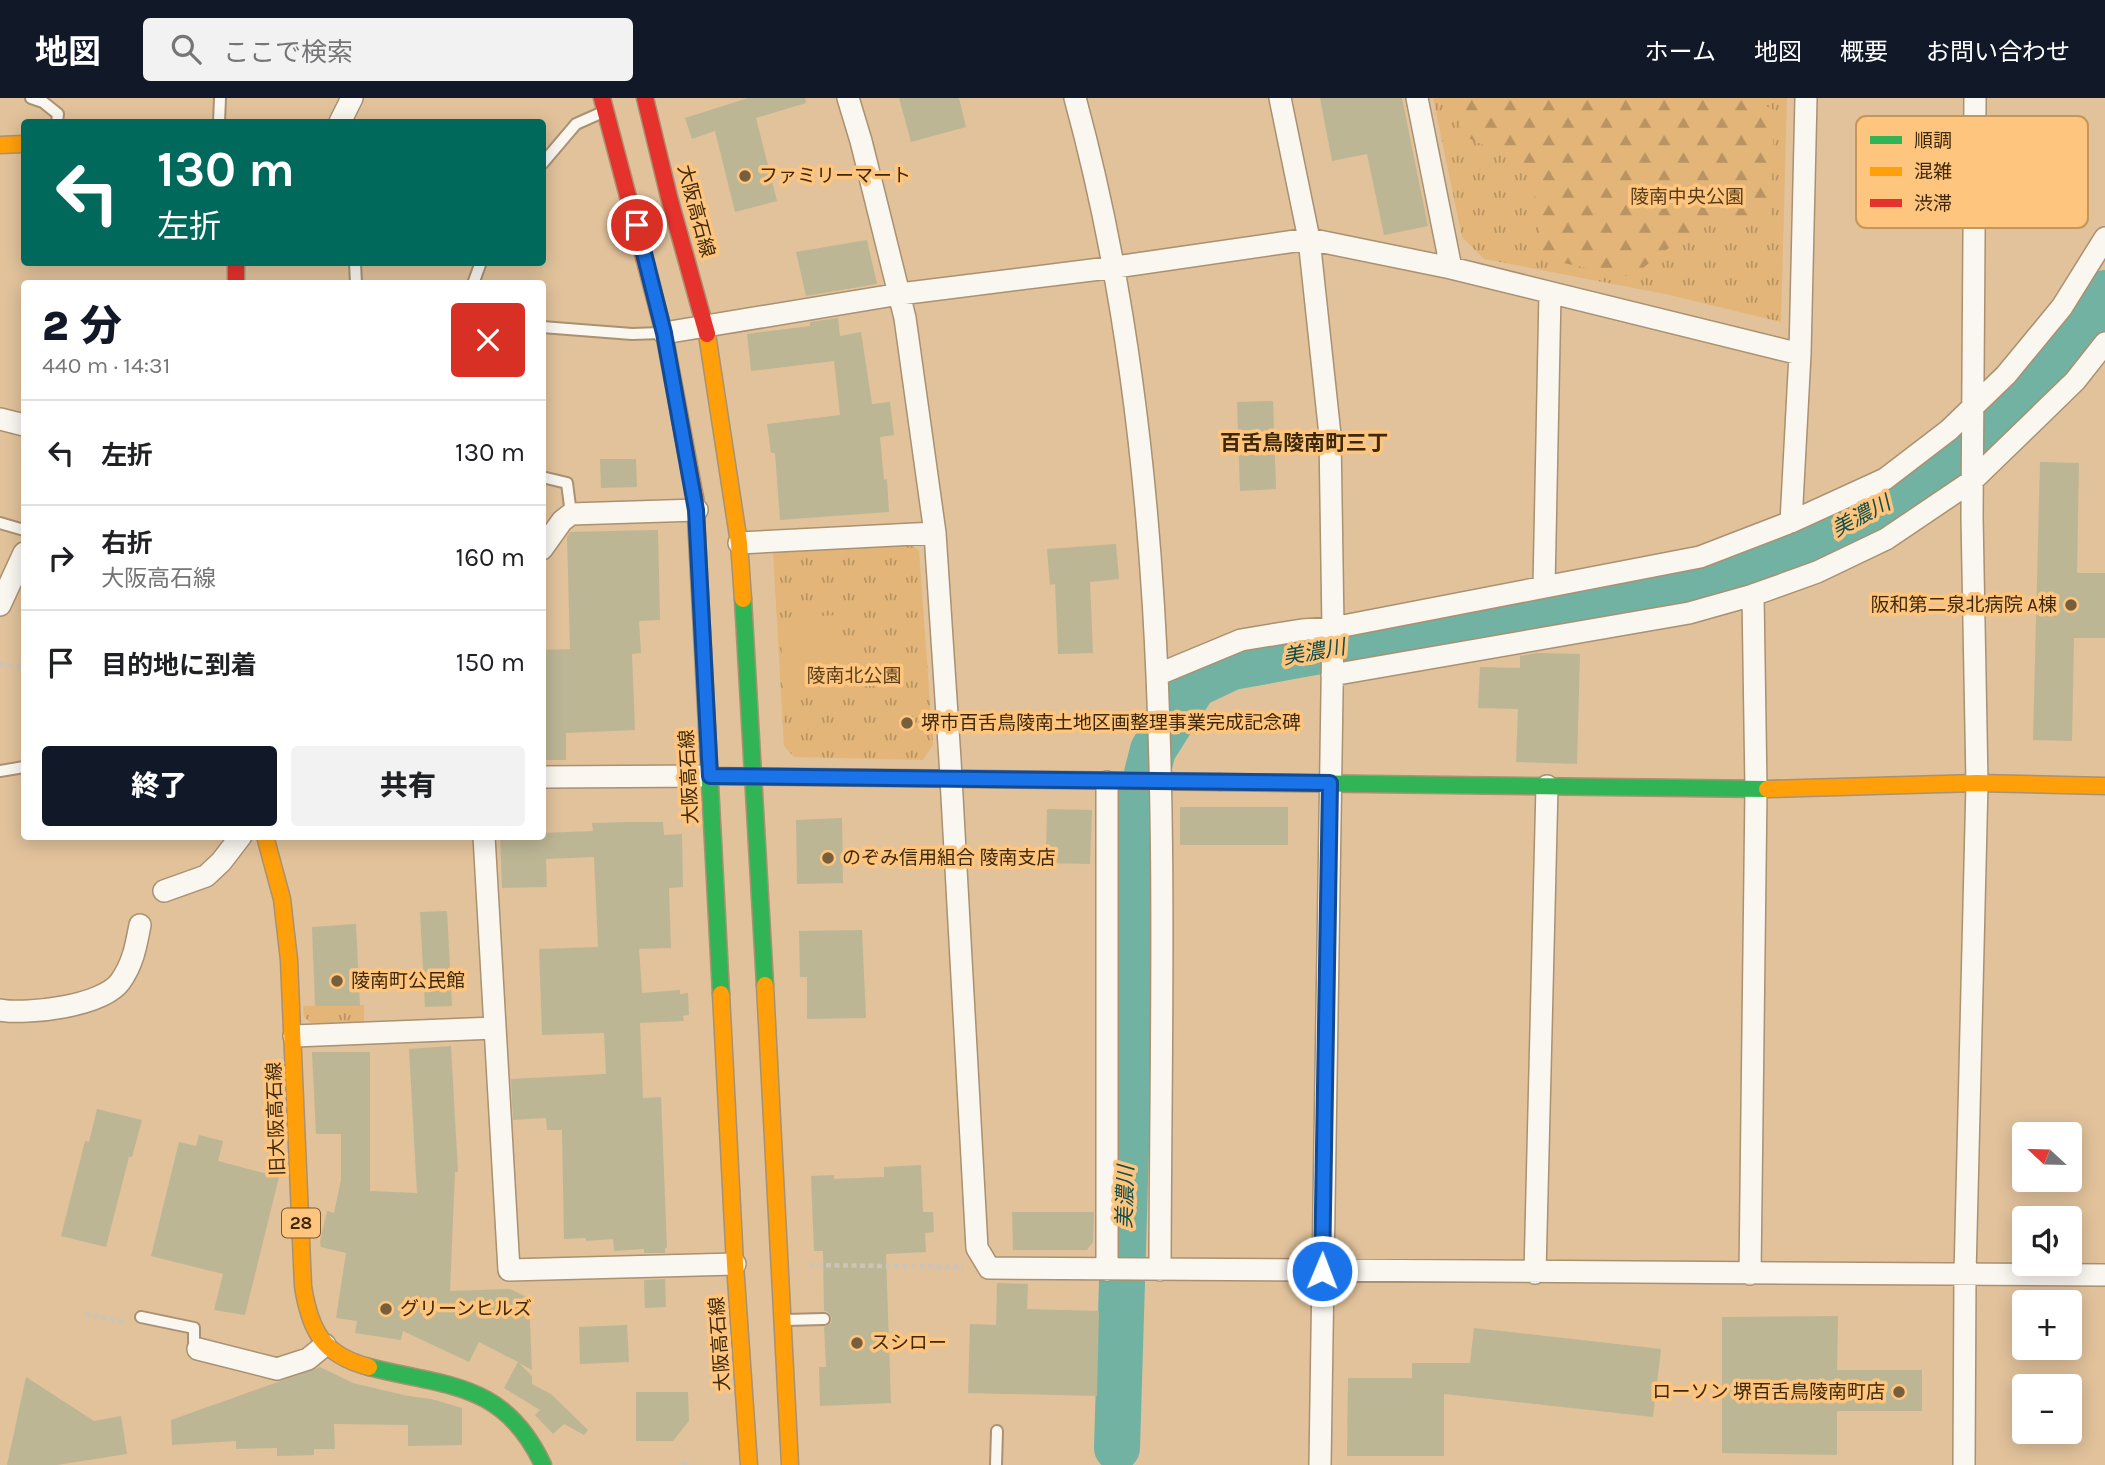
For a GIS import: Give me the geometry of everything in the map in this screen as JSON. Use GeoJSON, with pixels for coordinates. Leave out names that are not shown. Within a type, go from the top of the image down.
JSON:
{"type":"FeatureCollection","features":[{"type":"Feature","properties":{"kind":"main road","name":"大阪高石線"},"geometry":{"type":"LineString","coordinates":[[645,98],[669,197],[706,326],[738,543],[754,778],[790,1465]]}},
{"type":"Feature","properties":{"kind":"main road","name":"大阪高石線"},"geometry":{"type":"LineString","coordinates":[[604,104],[664,333],[696,510],[735,1264],[749,1465]]}},
{"type":"Feature","properties":{"kind":"main road"},"geometry":{"type":"LineString","coordinates":[[0,145],[21,144]]}},
{"type":"Feature","properties":{"kind":"main road"},"geometry":{"type":"LineString","coordinates":[[710,776],[1756,789],[1977,783],[2105,786]]}},
{"type":"Feature","properties":{"kind":"main road","name":"旧大阪高石線"},"geometry":{"type":"LineString","coordinates":[[266,840],[282,899],[294,1036],[303,1286],[307,1312],[325,1345],[350,1362],[392,1374],[437,1380],[491,1401],[521,1425],[538,1449],[543,1465]]}},
{"type":"Feature","properties":{"kind":"street"},"geometry":{"type":"LineString","coordinates":[[342,119],[352,98]]}},
{"type":"Feature","properties":{"kind":"street"},"geometry":{"type":"LineString","coordinates":[[848,98],[901,293],[935,533],[977,1248],[989,1268],[2105,1275]]}},
{"type":"Feature","properties":{"kind":"street"},"geometry":{"type":"LineString","coordinates":[[1075,98],[1116,267],[1146,485],[1158,674],[1161,782],[1153,1270]]}},
{"type":"Feature","properties":{"kind":"street"},"geometry":{"type":"LineString","coordinates":[[1280,98],[1309,239],[1330,435],[1333,628],[1320,1465]]}},
{"type":"Feature","properties":{"kind":"street"},"geometry":{"type":"LineString","coordinates":[[1417,98],[1451,268]]}},
{"type":"Feature","properties":{"kind":"street"},"geometry":{"type":"LineString","coordinates":[[1791,522],[1800,354],[1806,98]]}},
{"type":"Feature","properties":{"kind":"street"},"geometry":{"type":"LineString","coordinates":[[1975,98],[1975,116]]}},
{"type":"Feature","properties":{"kind":"street"},"geometry":{"type":"LineString","coordinates":[[1964,1465],[1965,1275],[1977,783],[1972,470],[1974,228]]}},
{"type":"Feature","properties":{"kind":"street"},"geometry":{"type":"LineString","coordinates":[[1158,674],[1241,640],[1333,628],[1700,557],[1791,522],[1885,479],[1973,415],[2062,307],[2105,238]]}},
{"type":"Feature","properties":{"kind":"street"},"geometry":{"type":"LineString","coordinates":[[664,333],[901,293],[1116,267],[1309,239],[1451,268],[1800,354]]}},
{"type":"Feature","properties":{"kind":"street"},"geometry":{"type":"LineString","coordinates":[[1544,587],[1550,293]]}},
{"type":"Feature","properties":{"kind":"street"},"geometry":{"type":"LineString","coordinates":[[1332,675],[1689,613],[1753,595],[1817,572],[1885,540],[1972,470],[2075,380],[2105,343]]}},
{"type":"Feature","properties":{"kind":"street"},"geometry":{"type":"LineString","coordinates":[[0,419],[21,424]]}},
{"type":"Feature","properties":{"kind":"street"},"geometry":{"type":"LineString","coordinates":[[546,543],[562,521],[572,514],[696,510]]}},
{"type":"Feature","properties":{"kind":"street"},"geometry":{"type":"LineString","coordinates":[[738,543],[935,533]]}},
{"type":"Feature","properties":{"kind":"street"},"geometry":{"type":"LineString","coordinates":[[0,605],[21,560]]}},
{"type":"Feature","properties":{"kind":"street"},"geometry":{"type":"LineString","coordinates":[[1750,1274],[1756,789],[1753,595]]}},
{"type":"Feature","properties":{"kind":"street"},"geometry":{"type":"LineString","coordinates":[[546,777],[710,776]]}},
{"type":"Feature","properties":{"kind":"street"},"geometry":{"type":"LineString","coordinates":[[1107,782],[1110,1270]]}},
{"type":"Feature","properties":{"kind":"street"},"geometry":{"type":"LineString","coordinates":[[1535,1273],[1547,786]]}},
{"type":"Feature","properties":{"kind":"street"},"geometry":{"type":"LineString","coordinates":[[164,891],[206,876],[238,840]]}},
{"type":"Feature","properties":{"kind":"street"},"geometry":{"type":"LineString","coordinates":[[484,840],[509,1270],[735,1264]]}},
{"type":"Feature","properties":{"kind":"street"},"geometry":{"type":"LineString","coordinates":[[0,1010],[20,1013],[83,1004],[118,985],[134,957],[140,925]]}},
{"type":"Feature","properties":{"kind":"street"},"geometry":{"type":"LineString","coordinates":[[294,1036],[495,1028]]}},
{"type":"Feature","properties":{"kind":"street"},"geometry":{"type":"LineString","coordinates":[[198,1349],[277,1369],[308,1359],[325,1345]]}},
{"type":"Feature","properties":{"kind":"lane"},"geometry":{"type":"LineString","coordinates":[[31,98],[43,102],[58,114],[57,119]]}},
{"type":"Feature","properties":{"kind":"lane"},"geometry":{"type":"LineString","coordinates":[[219,119],[220,98]]}},
{"type":"Feature","properties":{"kind":"lane"},"geometry":{"type":"LineString","coordinates":[[546,159],[576,124],[604,104]]}},
{"type":"Feature","properties":{"kind":"lane"},"geometry":{"type":"LineString","coordinates":[[546,327],[632,334],[664,333]]}},
{"type":"Feature","properties":{"kind":"lane"},"geometry":{"type":"LineString","coordinates":[[546,478],[567,483],[572,514]]}},
{"type":"Feature","properties":{"kind":"lane"},"geometry":{"type":"LineString","coordinates":[[0,523],[21,529]]}},
{"type":"Feature","properties":{"kind":"lane"},"geometry":{"type":"LineString","coordinates":[[0,771],[21,768]]}},
{"type":"Feature","properties":{"kind":"lane"},"geometry":{"type":"LineString","coordinates":[[141,1317],[194,1328],[194,1341],[198,1349]]}},
{"type":"Feature","properties":{"kind":"lane"},"geometry":{"type":"LineString","coordinates":[[783,1320],[824,1320]]}},
{"type":"Feature","properties":{"kind":"lane"},"geometry":{"type":"LineString","coordinates":[[996,1465],[997,1431]]}},
{"type":"Feature","properties":{"kind":"path"},"geometry":{"type":"LineString","coordinates":[[0,664],[21,667]]}},
{"type":"Feature","properties":{"kind":"path"},"geometry":{"type":"LineString","coordinates":[[801,1265],[989,1268]]}},
{"type":"Feature","properties":{"kind":"path"},"geometry":{"type":"LineString","coordinates":[[85,1314],[131,1323],[141,1317]]}},
{"type":"Feature","properties":{"kind":"green space","name":"陵南中央公園"},"geometry":{"type":"Polygon","coordinates":[[[1433,98],[1787,98],[1781,322],[1665,294],[1484,259],[1462,237],[1433,98]]]}},
{"type":"Feature","properties":{"kind":"green space","name":"陵南中央公園"},"geometry":{"type":"Polygon","coordinates":[[[1455,98],[1750,98],[1774,110],[1771,219],[1708,218],[1631,277],[1544,259],[1530,167],[1462,135],[1455,98]]]}},
{"type":"Feature","properties":{"kind":"green space","name":"陵南北公園"},"geometry":{"type":"Polygon","coordinates":[[[911,544],[919,551],[933,745],[923,760],[794,757],[784,746],[773,552],[911,544]]]}},
{"type":"Feature","properties":{"kind":"green space"},"geometry":{"type":"Polygon","coordinates":[[[839,615],[843,692],[784,695],[780,618],[839,615]]]}},
{"type":"Feature","properties":{"kind":"green space"},"geometry":{"type":"Polygon","coordinates":[[[364,1005],[364,1023],[311,1023],[304,1017],[303,1006],[364,1005]]]}},
{"type":"Feature","properties":{"kind":"building"},"geometry":{"type":"Polygon","coordinates":[[[748,98],[805,98],[806,103],[756,118],[777,201],[735,212],[715,131],[692,139],[685,118],[748,98]]]}},
{"type":"Feature","properties":{"kind":"building"},"geometry":{"type":"Polygon","coordinates":[[[899,98],[959,98],[966,127],[911,142],[899,98]]]}},
{"type":"Feature","properties":{"kind":"building"},"geometry":{"type":"Polygon","coordinates":[[[1320,98],[1402,98],[1428,226],[1384,235],[1367,154],[1332,161],[1320,98]]]}},
{"type":"Feature","properties":{"kind":"building"},"geometry":{"type":"Polygon","coordinates":[[[867,240],[877,284],[806,296],[796,252],[867,240]]]}},
{"type":"Feature","properties":{"kind":"building"},"geometry":{"type":"Polygon","coordinates":[[[838,318],[840,336],[861,332],[872,404],[890,402],[894,435],[880,437],[889,512],[780,520],[775,453],[771,453],[767,424],[840,415],[834,361],[751,371],[747,334],[810,326],[810,322],[838,318]]]}},
{"type":"Feature","properties":{"kind":"building"},"geometry":{"type":"Polygon","coordinates":[[[1273,401],[1276,489],[1240,491],[1237,402],[1273,401]]]}},
{"type":"Feature","properties":{"kind":"building"},"geometry":{"type":"Polygon","coordinates":[[[600,459],[636,459],[637,487],[601,488],[600,459]]]}},
{"type":"Feature","properties":{"kind":"building","name":"阪和第二泉北病院 A棟"},"geometry":{"type":"Polygon","coordinates":[[[2040,462],[2079,463],[2077,573],[2105,573],[2105,638],[2074,638],[2072,741],[2033,740],[2040,462]]]}},
{"type":"Feature","properties":{"kind":"building"},"geometry":{"type":"Polygon","coordinates":[[[658,530],[660,620],[639,621],[641,653],[632,654],[635,730],[566,733],[566,760],[546,760],[546,650],[570,649],[567,537],[570,532],[658,530]]]}},
{"type":"Feature","properties":{"kind":"building"},"geometry":{"type":"Polygon","coordinates":[[[1116,544],[1119,579],[1090,582],[1093,653],[1058,654],[1055,584],[1050,585],[1047,549],[1116,544]]]}},
{"type":"Feature","properties":{"kind":"building"},"geometry":{"type":"Polygon","coordinates":[[[1537,653],[1580,654],[1577,764],[1516,762],[1518,709],[1478,708],[1480,667],[1520,668],[1520,656],[1537,653]]]}},
{"type":"Feature","properties":{"kind":"building"},"geometry":{"type":"Polygon","coordinates":[[[1180,807],[1288,807],[1288,845],[1180,845],[1180,807]]]}},
{"type":"Feature","properties":{"kind":"building"},"geometry":{"type":"Polygon","coordinates":[[[1047,809],[1092,810],[1090,864],[1046,863],[1047,809]]]}},
{"type":"Feature","properties":{"kind":"building"},"geometry":{"type":"Polygon","coordinates":[[[842,818],[843,883],[797,884],[796,820],[842,818]]]}},
{"type":"Feature","properties":{"kind":"building"},"geometry":{"type":"Polygon","coordinates":[[[663,822],[664,835],[682,834],[683,887],[669,888],[671,948],[639,949],[642,993],[680,990],[680,994],[688,993],[689,1015],[683,1016],[684,1021],[640,1023],[643,1098],[661,1097],[667,1248],[665,1253],[644,1253],[644,1249],[614,1251],[613,1239],[564,1239],[562,1130],[547,1130],[546,1118],[513,1120],[511,1079],[606,1074],[604,1033],[542,1035],[539,949],[598,947],[594,857],[546,859],[547,887],[502,888],[500,840],[546,840],[546,833],[593,831],[592,823],[663,822]]]}},
{"type":"Feature","properties":{"kind":"building"},"geometry":{"type":"Polygon","coordinates":[[[447,911],[452,1006],[425,1007],[420,912],[447,911]]]}},
{"type":"Feature","properties":{"kind":"building","name":"陵南町公民館"},"geometry":{"type":"Polygon","coordinates":[[[356,924],[360,1006],[315,1006],[312,927],[356,924]]]}},
{"type":"Feature","properties":{"kind":"building"},"geometry":{"type":"Polygon","coordinates":[[[862,930],[866,1018],[807,1019],[807,977],[800,977],[799,931],[862,930]]]}},
{"type":"Feature","properties":{"kind":"building"},"geometry":{"type":"Polygon","coordinates":[[[451,1046],[458,1172],[455,1172],[450,1291],[510,1289],[529,1298],[532,1370],[519,1363],[532,1376],[532,1384],[551,1394],[588,1430],[584,1435],[564,1424],[553,1434],[535,1415],[540,1410],[504,1388],[518,1362],[479,1342],[469,1362],[403,1331],[401,1340],[355,1333],[357,1321],[336,1318],[346,1253],[321,1247],[320,1242],[327,1211],[334,1213],[341,1180],[341,1134],[316,1134],[312,1052],[370,1052],[370,1191],[417,1193],[409,1049],[451,1046]]]}},
{"type":"Feature","properties":{"kind":"building"},"geometry":{"type":"Polygon","coordinates":[[[97,1109],[142,1120],[132,1157],[129,1157],[106,1247],[61,1236],[85,1141],[89,1142],[97,1109]]]}},
{"type":"Feature","properties":{"kind":"building"},"geometry":{"type":"Polygon","coordinates":[[[199,1135],[223,1141],[218,1161],[279,1177],[245,1315],[214,1310],[223,1274],[151,1256],[179,1142],[196,1146],[199,1135]]]}},
{"type":"Feature","properties":{"kind":"building"},"geometry":{"type":"Polygon","coordinates":[[[921,1165],[923,1212],[933,1212],[934,1232],[925,1233],[926,1252],[886,1254],[891,1403],[820,1406],[819,1367],[826,1367],[824,1327],[831,1323],[832,1318],[824,1311],[823,1251],[814,1251],[811,1176],[834,1175],[834,1179],[884,1177],[884,1167],[921,1165]]]}},
{"type":"Feature","properties":{"kind":"building"},"geometry":{"type":"Polygon","coordinates":[[[1012,1212],[1094,1212],[1093,1242],[1087,1250],[1013,1250],[1012,1212]]]}},
{"type":"Feature","properties":{"kind":"building"},"geometry":{"type":"Polygon","coordinates":[[[665,1279],[666,1307],[645,1308],[644,1280],[665,1279]]]}},
{"type":"Feature","properties":{"kind":"building"},"geometry":{"type":"Polygon","coordinates":[[[997,1283],[1028,1284],[1027,1309],[1099,1311],[1097,1396],[968,1393],[970,1324],[996,1325],[997,1283]]]}},
{"type":"Feature","properties":{"kind":"building"},"geometry":{"type":"Polygon","coordinates":[[[1838,1316],[1837,1370],[1922,1370],[1922,1411],[1837,1411],[1837,1455],[1722,1453],[1722,1317],[1838,1316]]]}},
{"type":"Feature","properties":{"kind":"building"},"geometry":{"type":"Polygon","coordinates":[[[627,1325],[629,1362],[580,1364],[579,1327],[627,1325]]]}},
{"type":"Feature","properties":{"kind":"building"},"geometry":{"type":"Polygon","coordinates":[[[1474,1328],[1661,1349],[1653,1417],[1444,1394],[1444,1456],[1347,1456],[1348,1378],[1412,1378],[1412,1363],[1470,1363],[1474,1328]]]}},
{"type":"Feature","properties":{"kind":"building"},"geometry":{"type":"Polygon","coordinates":[[[320,1367],[353,1383],[462,1408],[462,1445],[408,1446],[408,1425],[334,1424],[335,1449],[314,1449],[314,1455],[277,1456],[277,1448],[236,1449],[236,1441],[172,1445],[171,1420],[320,1367]]]}},
{"type":"Feature","properties":{"kind":"building"},"geometry":{"type":"Polygon","coordinates":[[[26,1377],[94,1421],[121,1416],[127,1454],[57,1465],[7,1465],[26,1377]]]}},
{"type":"Feature","properties":{"kind":"building"},"geometry":{"type":"Polygon","coordinates":[[[636,1392],[688,1392],[689,1421],[673,1441],[636,1441],[636,1392]]]}},
{"type":"Feature","properties":{"kind":"waterway","name":"美濃川"},"geometry":{"type":"LineString","coordinates":[[1117,1448],[1136,817],[1153,750],[1194,685],[1232,667],[1624,596],[1752,564],[1808,543],[1875,512],[1939,469],[2026,398],[2082,332],[2105,293]]}},
{"type":"Feature","properties":{"kind":"traffic: fast"},"geometry":{"type":"LineString","coordinates":[[695,498],[721,994]]}},
{"type":"Feature","properties":{"kind":"traffic: fast"},"geometry":{"type":"LineString","coordinates":[[743,599],[765,985]]}},
{"type":"Feature","properties":{"kind":"traffic: fast"},"geometry":{"type":"LineString","coordinates":[[1220,782],[1767,789]]}},
{"type":"Feature","properties":{"kind":"traffic: fast"},"geometry":{"type":"LineString","coordinates":[[369,1367],[448,1385],[491,1402],[510,1417],[527,1437],[543,1465]]}},
{"type":"Feature","properties":{"kind":"traffic: slow"},"geometry":{"type":"LineString","coordinates":[[0,145],[21,144]]}},
{"type":"Feature","properties":{"kind":"traffic: slow"},"geometry":{"type":"LineString","coordinates":[[707,334],[739,543],[743,599]]}},
{"type":"Feature","properties":{"kind":"traffic: slow"},"geometry":{"type":"LineString","coordinates":[[710,776],[1220,782]]}},
{"type":"Feature","properties":{"kind":"traffic: slow"},"geometry":{"type":"LineString","coordinates":[[1767,789],[1977,783],[2105,786]]}},
{"type":"Feature","properties":{"kind":"traffic: slow"},"geometry":{"type":"LineString","coordinates":[[266,840],[282,899],[289,960],[303,1286],[306,1302],[321,1339],[340,1356],[369,1367]]}},
{"type":"Feature","properties":{"kind":"traffic: slow"},"geometry":{"type":"LineString","coordinates":[[765,985],[790,1465]]}},
{"type":"Feature","properties":{"kind":"traffic: slow"},"geometry":{"type":"LineString","coordinates":[[721,994],[749,1465]]}},
{"type":"Feature","properties":{"kind":"traffic: jam"},"geometry":{"type":"LineString","coordinates":[[602,98],[664,333],[695,498]]}},
{"type":"Feature","properties":{"kind":"traffic: jam"},"geometry":{"type":"LineString","coordinates":[[645,98],[707,334]]}},
{"type":"Feature","properties":{"kind":"traffic: jam"},"geometry":{"type":"LineString","coordinates":[[236,266],[236,280]]}},
{"type":"Feature","properties":{"kind":"place","name":"ファミリーマート"},"geometry":{"type":"Point","coordinates":[745,176]}},
{"type":"Feature","properties":{"kind":"place","name":"阪和第二泉北病院 A棟"},"geometry":{"type":"Point","coordinates":[2071,605]}},
{"type":"Feature","properties":{"kind":"place","name":"堺市百舌鳥陵南土地区画整理事業完成記念碑"},"geometry":{"type":"Point","coordinates":[907,723]}},
{"type":"Feature","properties":{"kind":"place","name":"のぞみ信用組合 陵南支店"},"geometry":{"type":"Point","coordinates":[828,858]}},
{"type":"Feature","properties":{"kind":"place","name":"陵南町公民館"},"geometry":{"type":"Point","coordinates":[337,981]}},
{"type":"Feature","properties":{"kind":"place","name":"グリーンヒルズ"},"geometry":{"type":"Point","coordinates":[386,1309]}},
{"type":"Feature","properties":{"kind":"place","name":"スシロー"},"geometry":{"type":"Point","coordinates":[857,1343]}},
{"type":"Feature","properties":{"kind":"place","name":"ローソン 堺百舌鳥陵南町店"},"geometry":{"type":"Point","coordinates":[1899,1392]}},
{"type":"Feature","properties":{"kind":"district","name":"百舌鳥陵南町三丁"},"geometry":{"type":"Point","coordinates":[1304,443]}},
{"type":"Feature","properties":{"kind":"route"},"geometry":{"type":"LineString","coordinates":[[637,225],[664,333],[696,510],[710,776],[1330,783],[1322,1271]]}}]}
